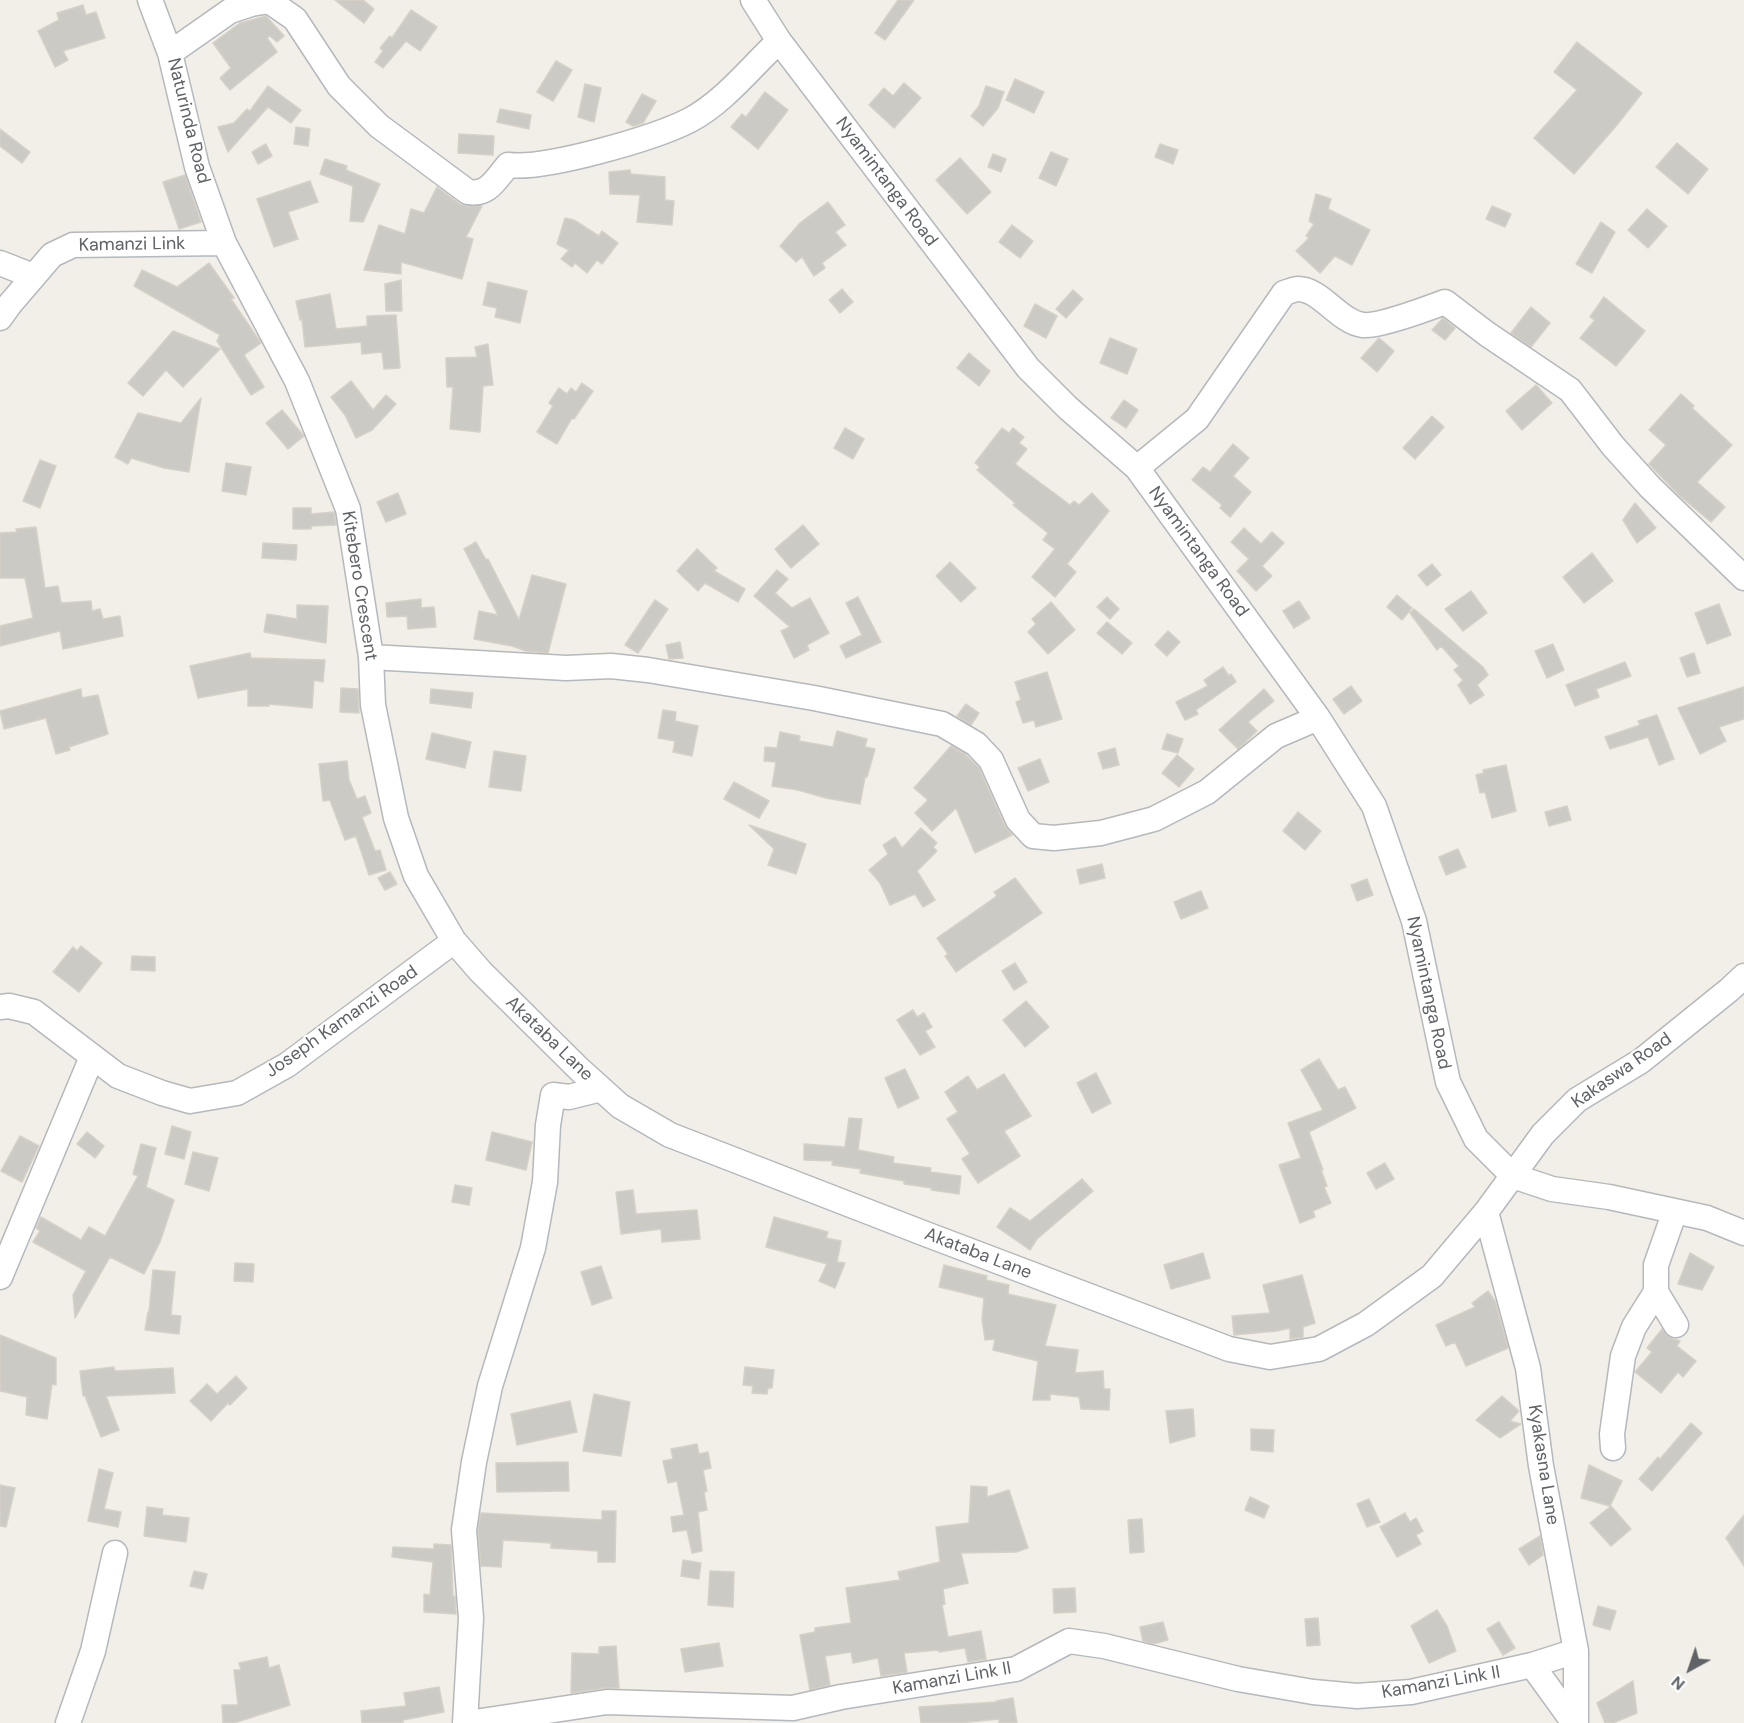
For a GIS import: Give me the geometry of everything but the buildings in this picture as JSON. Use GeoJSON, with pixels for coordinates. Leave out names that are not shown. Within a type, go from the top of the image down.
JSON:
{"type":"FeatureCollection","features":[{"type":"Feature","properties":{"kind":"street","name":"Naturinda Road"},"geometry":{"type":"LineString","coordinates":[[150,0],[170,53],[197,167],[224,243]]}},
{"type":"Feature","properties":{"kind":"street","name":"Nyamintanga Road"},"geometry":{"type":"LineString","coordinates":[[753,0],[779,41],[1028,368],[1068,408],[1137,468],[1318,718],[1374,806],[1414,921],[1448,1082],[1476,1139],[1513,1176]]}},
{"type":"Feature","properties":{"kind":"street"},"geometry":{"type":"LineString","coordinates":[[170,53],[230,11],[269,1],[296,19],[339,86],[379,126],[468,192],[478,194],[485,191],[508,165],[520,166],[580,155],[638,139],[690,120],[722,97],[779,41]]}},
{"type":"Feature","properties":{"kind":"street","name":"Kamanzi Link"},"geometry":{"type":"LineString","coordinates":[[0,318],[52,255],[74,245],[224,243]]}},
{"type":"Feature","properties":{"kind":"street","name":"Kitebero Crescent"},"geometry":{"type":"LineString","coordinates":[[224,243],[297,381],[348,509],[371,657],[373,705],[396,819],[416,876],[454,941]]}},
{"type":"Feature","properties":{"kind":"street"},"geometry":{"type":"LineString","coordinates":[[0,263],[33,276]]}},
{"type":"Feature","properties":{"kind":"street"},"geometry":{"type":"LineString","coordinates":[[1137,468],[1197,419],[1284,293],[1298,289],[1316,295],[1347,319],[1365,325],[1421,311],[1445,302],[1487,334],[1570,390],[1613,446],[1650,487],[1744,578]]}},
{"type":"Feature","properties":{"kind":"street"},"geometry":{"type":"LineString","coordinates":[[371,657],[566,668],[610,666],[648,670],[814,698],[942,724],[976,744],[991,760],[1018,820],[1032,836],[1054,838],[1101,833],[1154,819],[1207,792],[1276,736],[1318,718]]}},
{"type":"Feature","properties":{"kind":"street","name":"Joseph Kamanzi Road"},"geometry":{"type":"LineString","coordinates":[[0,1007],[9,1006],[34,1012],[118,1076],[190,1101],[237,1092],[286,1065],[454,941]]}},
{"type":"Feature","properties":{"kind":"street","name":"Akataba Lane"},"geometry":{"type":"LineString","coordinates":[[454,941],[481,972],[601,1089],[620,1106],[670,1135],[1218,1345],[1270,1357],[1319,1349],[1366,1324],[1432,1276],[1513,1176]]}},
{"type":"Feature","properties":{"kind":"street","name":"Kakaswa Road"},"geometry":{"type":"LineString","coordinates":[[1513,1176],[1543,1134],[1577,1100],[1641,1061],[1744,976]]}},
{"type":"Feature","properties":{"kind":"street"},"geometry":{"type":"LineString","coordinates":[[0,1277],[92,1058]]}},
{"type":"Feature","properties":{"kind":"street"},"geometry":{"type":"LineString","coordinates":[[466,1723],[471,1618],[464,1530],[474,1462],[490,1386],[533,1248],[545,1182],[548,1125],[553,1095],[569,1097],[601,1089]]}},
{"type":"Feature","properties":{"kind":"street"},"geometry":{"type":"LineString","coordinates":[[1513,1176],[1552,1189],[1609,1197],[1707,1218],[1744,1233]]}},
{"type":"Feature","properties":{"kind":"street"},"geometry":{"type":"LineString","coordinates":[[1675,1211],[1656,1265],[1656,1292],[1676,1324]]}},
{"type":"Feature","properties":{"kind":"street","name":"Kyakasna Lane"},"geometry":{"type":"LineString","coordinates":[[1486,1212],[1528,1368],[1541,1466],[1576,1651],[1575,1723]]}},
{"type":"Feature","properties":{"kind":"street"},"geometry":{"type":"LineString","coordinates":[[1613,1448],[1612,1434],[1623,1356],[1634,1327],[1656,1292]]}},
{"type":"Feature","properties":{"kind":"street"},"geometry":{"type":"LineString","coordinates":[[68,1723],[93,1651],[115,1553]]}},
{"type":"Feature","properties":{"kind":"street","name":"Kamanzi Link II"},"geometry":{"type":"LineString","coordinates":[[466,1723],[607,1702],[793,1708],[841,1697],[1016,1669],[1069,1641],[1104,1646],[1238,1679],[1313,1692],[1357,1696],[1411,1692],[1532,1665],[1576,1651]]}},
{"type":"Feature","properties":{"kind":"street"},"geometry":{"type":"LineString","coordinates":[[1532,1665],[1575,1723]]}}]}
